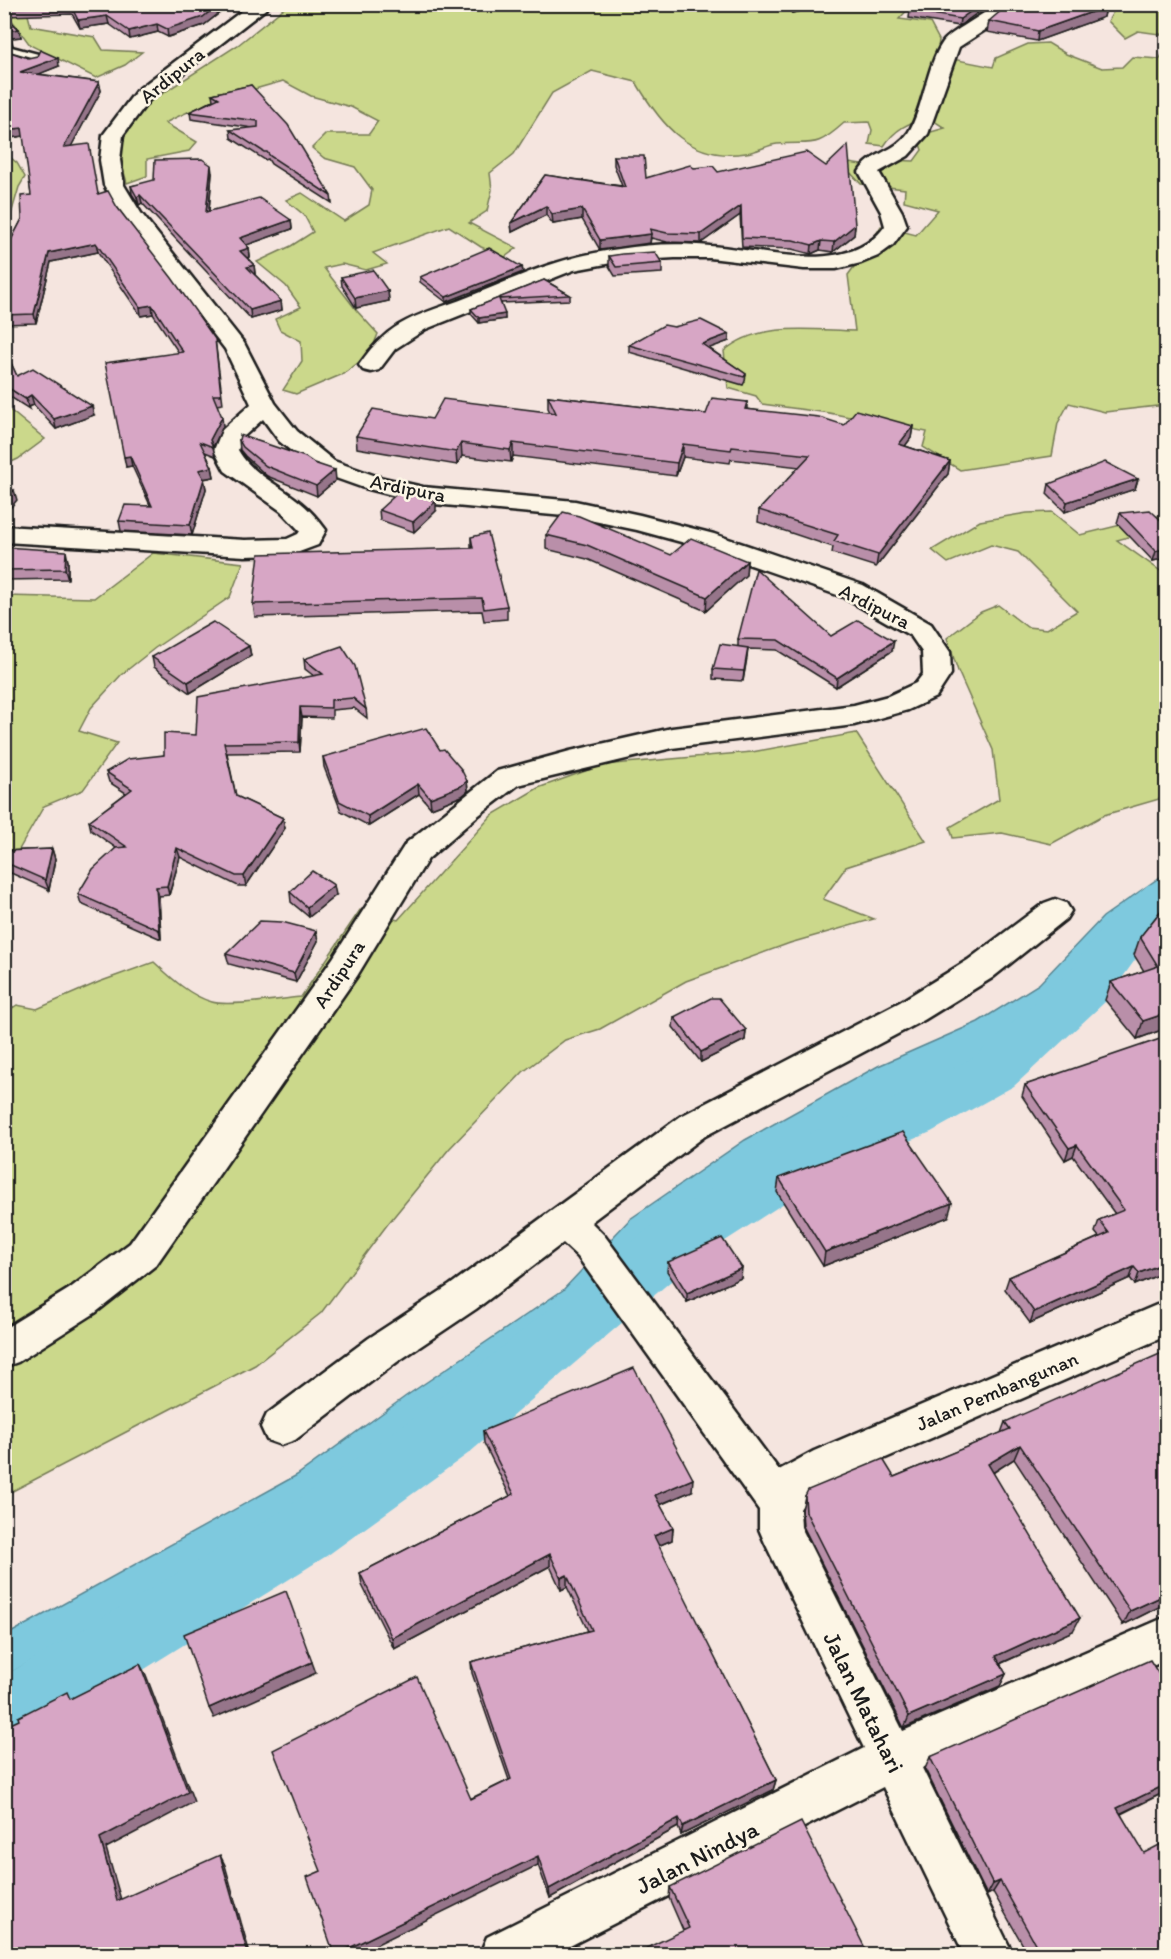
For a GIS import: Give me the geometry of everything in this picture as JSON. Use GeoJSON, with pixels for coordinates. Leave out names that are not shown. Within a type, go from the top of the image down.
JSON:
{"type":"FeatureCollection","features":[{"type":"Feature","properties":{"kind":"street","name":"Ardipura"},"geometry":{"type":"LineString","coordinates":[[4,1350],[81,1301],[143,1254],[217,1152],[345,967],[417,852],[464,811],[508,778],[570,761],[672,738],[854,715],[898,703],[926,690],[937,674],[936,652],[921,630],[853,591],[705,540],[640,523],[575,509],[423,495],[370,482],[325,466],[288,436],[264,405],[236,348],[132,215],[114,185],[110,160],[113,135],[143,95],[263,4]]}},
{"type":"Feature","properties":{"kind":"street"},"geometry":{"type":"LineString","coordinates":[[371,366],[386,345],[422,323],[568,264],[612,256],[662,251],[710,252],[806,262],[837,262],[858,258],[878,246],[896,226],[890,207],[881,196],[869,172],[880,162],[901,152],[918,134],[951,44],[990,19],[1006,4]]}},
{"type":"Feature","properties":{"kind":"street"},"geometry":{"type":"LineString","coordinates":[[4,50],[31,58]]}},
{"type":"Feature","properties":{"kind":"street"},"geometry":{"type":"LineString","coordinates":[[4,534],[244,548],[291,547],[309,539],[313,530],[290,506],[234,466],[226,450],[231,435],[264,405]]}},
{"type":"Feature","properties":{"kind":"street"},"geometry":{"type":"LineString","coordinates":[[281,1427],[383,1350],[463,1297],[693,1126],[912,1011],[980,969],[1055,911]]}},
{"type":"Feature","properties":{"kind":"street"},"geometry":{"type":"LineString","coordinates":[[564,1220],[591,1246],[779,1504]]}},
{"type":"Feature","properties":{"kind":"street","name":"Jalan Pembangunan"},"geometry":{"type":"LineString","coordinates":[[779,1504],[794,1485],[828,1464],[1167,1318]]}},
{"type":"Feature","properties":{"kind":"street","name":"Jalan Matahari"},"geometry":{"type":"LineString","coordinates":[[779,1504],[780,1529],[891,1759],[989,1954]]}},
{"type":"Feature","properties":{"kind":"street","name":"Jalan Nindya"},"geometry":{"type":"LineString","coordinates":[[504,1954],[891,1759],[1167,1638]]}},
{"type":"Feature","properties":{"kind":"green space"},"geometry":{"type":"Polygon","coordinates":[[[15,5],[33,5],[28,15],[31,26],[95,37],[103,50],[142,52],[125,65],[96,78],[30,45],[6,12],[15,5]]]}},
{"type":"Feature","properties":{"kind":"green space"},"geometry":{"type":"Polygon","coordinates":[[[288,5],[912,5],[899,19],[930,23],[939,40],[937,56],[993,67],[996,58],[1028,44],[1048,43],[1066,54],[1102,68],[1122,67],[1132,57],[1160,59],[1166,45],[1166,405],[1105,412],[1069,403],[1058,423],[1052,456],[960,470],[923,447],[927,432],[829,413],[762,404],[756,396],[728,388],[724,351],[738,341],[769,331],[786,329],[855,331],[848,275],[881,226],[916,235],[938,210],[904,201],[905,189],[861,184],[847,169],[849,163],[881,168],[892,160],[914,161],[922,150],[917,136],[945,128],[928,117],[903,127],[884,146],[869,144],[872,130],[869,122],[844,123],[819,141],[777,144],[746,153],[709,152],[693,146],[667,126],[636,82],[592,71],[552,93],[514,154],[490,173],[492,190],[487,211],[469,223],[517,248],[505,257],[481,247],[449,226],[373,253],[387,264],[366,270],[342,264],[324,268],[378,334],[370,354],[343,374],[296,394],[283,390],[302,361],[301,341],[280,330],[275,319],[301,307],[286,286],[257,262],[291,246],[313,232],[304,215],[286,200],[302,193],[344,221],[369,205],[372,190],[355,167],[324,158],[312,148],[326,134],[369,134],[378,121],[351,107],[311,96],[283,81],[208,104],[165,123],[197,142],[189,151],[147,159],[147,176],[127,183],[122,166],[121,150],[126,117],[238,45],[288,5]]]}},
{"type":"Feature","properties":{"kind":"green space"},"geometry":{"type":"Polygon","coordinates":[[[1117,5],[1166,5],[1166,35],[1138,31],[1125,38],[1108,21],[1117,5]]]}},
{"type":"Feature","properties":{"kind":"green space"},"geometry":{"type":"Polygon","coordinates":[[[5,153],[17,163],[25,177],[19,187],[5,235],[5,153]]]}},
{"type":"Feature","properties":{"kind":"green space"},"geometry":{"type":"Polygon","coordinates":[[[5,406],[45,439],[18,459],[5,465],[5,406]]]}},
{"type":"Feature","properties":{"kind":"green space"},"geometry":{"type":"Polygon","coordinates":[[[1052,512],[1080,535],[1166,514],[1166,527],[1117,540],[1166,575],[1166,797],[1104,815],[1051,844],[1002,833],[953,838],[950,827],[999,799],[993,750],[958,671],[947,638],[981,612],[998,605],[1027,627],[1047,629],[1077,611],[1018,552],[991,545],[948,563],[932,550],[980,521],[1027,513],[1052,512]]]}},
{"type":"Feature","properties":{"kind":"green space"},"geometry":{"type":"Polygon","coordinates":[[[153,553],[243,563],[230,597],[155,648],[121,675],[91,708],[79,731],[117,743],[83,790],[44,806],[5,874],[5,596],[94,598],[153,553]]]}},
{"type":"Feature","properties":{"kind":"green space"},"geometry":{"type":"Polygon","coordinates":[[[856,733],[926,841],[846,867],[823,899],[874,919],[790,943],[686,981],[600,1029],[565,1040],[523,1072],[449,1149],[387,1225],[321,1313],[255,1365],[5,1495],[5,1013],[17,1005],[37,1009],[99,982],[154,962],[188,991],[212,1002],[242,1003],[301,997],[360,910],[398,920],[492,815],[538,788],[602,765],[752,752],[856,733]]]}},
{"type":"Feature","properties":{"kind":"water"},"geometry":{"type":"Polygon","coordinates":[[[1166,873],[1166,892],[1118,931],[1063,997],[1021,1037],[793,1156],[704,1211],[638,1266],[555,1343],[437,1438],[5,1676],[5,1636],[297,1475],[406,1396],[563,1290],[630,1219],[745,1140],[878,1066],[978,1022],[1039,984],[1103,917],[1166,873]]]}},
{"type":"Feature","properties":{"kind":"building"},"geometry":{"type":"Polygon","coordinates":[[[4,4],[32,4],[35,6],[37,4],[219,4],[203,17],[167,29],[157,24],[129,31],[107,16],[78,20],[71,6],[4,8],[4,4]]]}},
{"type":"Feature","properties":{"kind":"building"},"geometry":{"type":"Polygon","coordinates":[[[917,4],[981,4],[960,19],[910,10],[917,4]]]}},
{"type":"Feature","properties":{"kind":"building"},"geometry":{"type":"Polygon","coordinates":[[[1009,4],[1101,4],[1106,7],[1038,31],[989,21],[1009,4]]]}},
{"type":"Feature","properties":{"kind":"building"},"geometry":{"type":"Polygon","coordinates":[[[4,16],[19,29],[4,31],[4,16]]]}},
{"type":"Feature","properties":{"kind":"building"},"geometry":{"type":"Polygon","coordinates":[[[4,50],[28,58],[37,56],[40,50],[58,58],[20,72],[99,82],[64,147],[89,144],[98,194],[108,191],[117,207],[172,278],[215,339],[221,395],[213,395],[222,417],[210,440],[213,447],[200,442],[212,467],[199,470],[204,479],[190,525],[119,521],[125,505],[152,506],[130,456],[124,457],[105,363],[183,352],[152,305],[140,307],[96,243],[49,253],[34,314],[4,315],[4,244],[9,244],[22,219],[21,196],[31,195],[22,128],[4,130],[4,50]]]}},
{"type":"Feature","properties":{"kind":"building"},"geometry":{"type":"Polygon","coordinates":[[[251,85],[288,125],[331,196],[267,152],[230,130],[258,127],[258,121],[189,112],[219,98],[212,94],[251,85]]]}},
{"type":"Feature","properties":{"kind":"building"},"geometry":{"type":"Polygon","coordinates":[[[848,145],[855,225],[834,242],[821,241],[812,245],[793,240],[742,238],[741,206],[701,234],[667,233],[650,229],[651,234],[600,240],[582,209],[552,214],[546,206],[511,223],[545,175],[625,187],[614,156],[644,156],[646,178],[690,165],[694,168],[713,166],[718,172],[806,152],[826,166],[848,145]]]}},
{"type":"Feature","properties":{"kind":"building"},"geometry":{"type":"Polygon","coordinates":[[[202,159],[211,165],[206,212],[259,198],[291,220],[240,238],[249,248],[240,251],[254,265],[247,267],[281,301],[250,310],[140,195],[137,197],[131,186],[154,180],[155,160],[202,159]]]}},
{"type":"Feature","properties":{"kind":"building"},"geometry":{"type":"Polygon","coordinates":[[[489,248],[522,267],[446,297],[420,277],[489,248]]]}},
{"type":"Feature","properties":{"kind":"building"},"geometry":{"type":"Polygon","coordinates":[[[655,252],[662,263],[616,267],[609,256],[622,254],[655,252]]]}},
{"type":"Feature","properties":{"kind":"building"},"geometry":{"type":"Polygon","coordinates":[[[373,270],[388,291],[355,298],[341,277],[373,270]]]}},
{"type":"Feature","properties":{"kind":"building"},"geometry":{"type":"Polygon","coordinates":[[[544,280],[570,295],[499,299],[505,314],[479,318],[471,309],[544,280]]]}},
{"type":"Feature","properties":{"kind":"building"},"geometry":{"type":"Polygon","coordinates":[[[701,320],[729,334],[702,344],[746,374],[744,377],[629,345],[664,325],[674,327],[701,320]]]}},
{"type":"Feature","properties":{"kind":"building"},"geometry":{"type":"Polygon","coordinates":[[[4,348],[17,376],[33,368],[92,406],[54,419],[31,395],[26,398],[27,400],[4,385],[4,348]]]}},
{"type":"Feature","properties":{"kind":"building"},"geometry":{"type":"Polygon","coordinates":[[[548,396],[706,414],[712,398],[747,402],[745,409],[819,417],[844,425],[856,410],[913,426],[899,444],[950,461],[878,555],[834,541],[838,535],[759,510],[810,455],[732,447],[731,450],[683,444],[677,463],[513,443],[510,450],[461,443],[456,452],[356,436],[373,409],[432,419],[443,399],[556,413],[548,396]]]}},
{"type":"Feature","properties":{"kind":"building"},"geometry":{"type":"Polygon","coordinates":[[[240,435],[305,457],[314,463],[335,470],[316,486],[266,466],[243,447],[239,440],[240,435]]]}},
{"type":"Feature","properties":{"kind":"building"},"geometry":{"type":"Polygon","coordinates":[[[1105,462],[1138,479],[1067,502],[1049,484],[1105,462]]]}},
{"type":"Feature","properties":{"kind":"building"},"geometry":{"type":"Polygon","coordinates":[[[4,489],[14,490],[4,502],[4,489]]]}},
{"type":"Feature","properties":{"kind":"building"},"geometry":{"type":"Polygon","coordinates":[[[401,490],[436,501],[413,522],[379,510],[401,490]]]}},
{"type":"Feature","properties":{"kind":"building"},"geometry":{"type":"Polygon","coordinates":[[[1150,510],[1167,526],[1167,548],[1156,551],[1120,513],[1150,510]]]}},
{"type":"Feature","properties":{"kind":"building"},"geometry":{"type":"Polygon","coordinates":[[[563,512],[579,516],[671,555],[691,538],[747,561],[707,597],[587,545],[546,535],[563,512]]]}},
{"type":"Feature","properties":{"kind":"building"},"geometry":{"type":"Polygon","coordinates":[[[488,533],[507,606],[484,609],[482,598],[253,604],[259,554],[473,548],[471,537],[488,533]]]}},
{"type":"Feature","properties":{"kind":"building"},"geometry":{"type":"Polygon","coordinates":[[[4,547],[66,551],[65,569],[4,570],[4,547]]]}},
{"type":"Feature","properties":{"kind":"building"},"geometry":{"type":"Polygon","coordinates":[[[756,569],[831,636],[858,620],[894,641],[837,678],[778,640],[738,639],[756,569]]]}},
{"type":"Feature","properties":{"kind":"building"},"geometry":{"type":"Polygon","coordinates":[[[213,622],[249,646],[188,682],[152,657],[213,622]]]}},
{"type":"Feature","properties":{"kind":"building"},"geometry":{"type":"Polygon","coordinates":[[[720,644],[748,648],[744,671],[713,669],[720,644]]]}},
{"type":"Feature","properties":{"kind":"building"},"geometry":{"type":"Polygon","coordinates":[[[342,646],[355,666],[366,709],[353,698],[331,700],[331,708],[300,707],[299,742],[224,743],[236,796],[283,818],[244,876],[236,876],[177,848],[167,886],[156,887],[159,930],[78,894],[93,869],[116,848],[127,847],[89,821],[132,789],[106,772],[128,759],[164,755],[164,733],[196,735],[198,697],[323,674],[304,659],[342,646]]]}},
{"type":"Feature","properties":{"kind":"building"},"geometry":{"type":"Polygon","coordinates":[[[426,728],[440,750],[444,749],[461,769],[467,781],[461,786],[430,798],[418,784],[368,816],[339,801],[323,757],[426,728]]]}},
{"type":"Feature","properties":{"kind":"building"},"geometry":{"type":"Polygon","coordinates":[[[52,849],[45,880],[4,862],[4,851],[52,849]]]}},
{"type":"Feature","properties":{"kind":"building"},"geometry":{"type":"Polygon","coordinates":[[[312,871],[334,885],[307,907],[290,892],[312,871]]]}},
{"type":"Feature","properties":{"kind":"building"},"geometry":{"type":"Polygon","coordinates":[[[1167,903],[1167,1013],[1143,1021],[1111,982],[1158,966],[1140,937],[1167,903]]]}},
{"type":"Feature","properties":{"kind":"building"},"geometry":{"type":"Polygon","coordinates":[[[260,921],[282,922],[316,931],[294,973],[226,954],[260,921]]]}},
{"type":"Feature","properties":{"kind":"building"},"geometry":{"type":"Polygon","coordinates":[[[711,998],[719,998],[746,1030],[701,1052],[674,1017],[711,998]]]}},
{"type":"Feature","properties":{"kind":"building"},"geometry":{"type":"Polygon","coordinates":[[[1163,1038],[1167,1043],[1167,1262],[1139,1273],[1134,1267],[1034,1312],[1009,1277],[1109,1233],[1099,1220],[1124,1210],[1077,1145],[1069,1148],[1025,1085],[1163,1038]]]}},
{"type":"Feature","properties":{"kind":"building"},"geometry":{"type":"Polygon","coordinates":[[[903,1132],[952,1203],[825,1252],[779,1178],[903,1132]]]}},
{"type":"Feature","properties":{"kind":"building"},"geometry":{"type":"Polygon","coordinates":[[[722,1238],[742,1268],[687,1293],[668,1262],[722,1238]]]}},
{"type":"Feature","properties":{"kind":"building"},"geometry":{"type":"Polygon","coordinates":[[[1162,1353],[1164,1357],[1167,1356],[1167,1594],[1130,1611],[1020,1445],[988,1464],[1080,1618],[996,1656],[1006,1674],[909,1716],[806,1512],[805,1496],[808,1490],[883,1459],[894,1477],[1010,1429],[1005,1422],[1162,1353]]]}},
{"type":"Feature","properties":{"kind":"building"},"geometry":{"type":"Polygon","coordinates":[[[634,1368],[693,1479],[655,1495],[673,1528],[654,1536],[776,1780],[683,1826],[679,1818],[549,1889],[538,1856],[334,1954],[307,1877],[321,1871],[273,1750],[417,1677],[471,1799],[511,1779],[471,1662],[592,1630],[567,1575],[561,1578],[550,1554],[392,1638],[360,1573],[514,1494],[483,1431],[634,1368]]]}},
{"type":"Feature","properties":{"kind":"building"},"geometry":{"type":"Polygon","coordinates":[[[286,1591],[312,1662],[209,1708],[184,1634],[286,1591]]]}},
{"type":"Feature","properties":{"kind":"building"},"geometry":{"type":"Polygon","coordinates":[[[1150,1660],[1158,1673],[1167,1669],[1167,1784],[1117,1808],[1144,1853],[1167,1841],[1167,1954],[1041,1954],[1000,1881],[993,1884],[930,1757],[1150,1660]]]}},
{"type":"Feature","properties":{"kind":"building"},"geometry":{"type":"Polygon","coordinates":[[[140,1664],[188,1792],[100,1838],[117,1901],[220,1855],[248,1954],[4,1954],[4,1727],[19,1720],[18,1717],[67,1692],[70,1699],[140,1664]]]}},
{"type":"Feature","properties":{"kind":"building"},"geometry":{"type":"Polygon","coordinates":[[[801,1822],[868,1954],[634,1954],[689,1928],[670,1887],[801,1822]]]}},
{"type":"Feature","properties":{"kind":"waterway"},"geometry":{"type":"LineString","coordinates":[[4,1716],[305,1533],[446,1432],[676,1241],[811,1157],[911,1116],[995,1071],[1086,988],[1132,926],[1166,898]]}}]}
